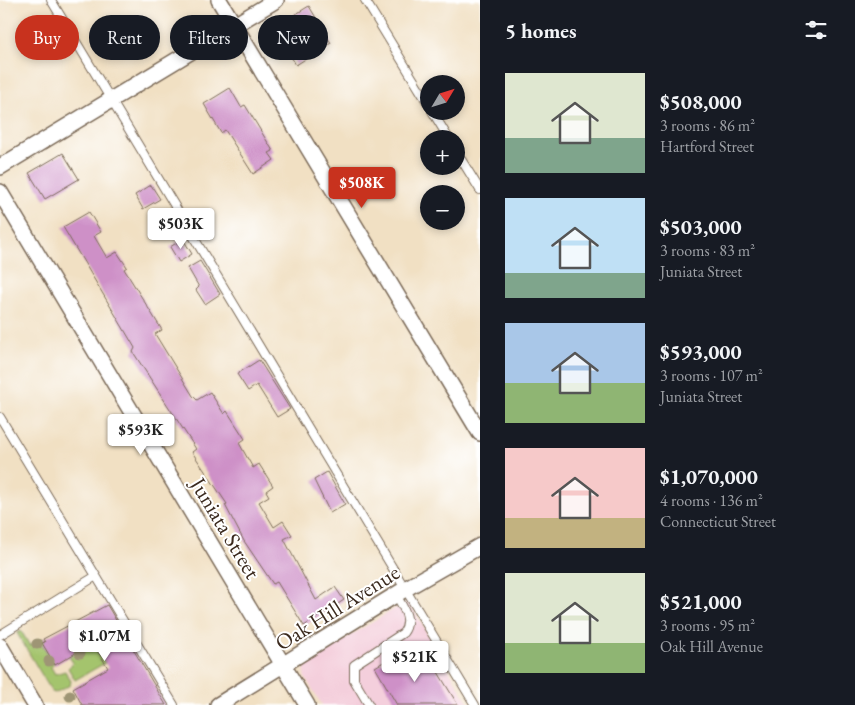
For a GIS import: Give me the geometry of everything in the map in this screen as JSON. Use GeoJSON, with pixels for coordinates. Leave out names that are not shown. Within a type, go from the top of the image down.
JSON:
{"type":"FeatureCollection","features":[{"type":"Feature","properties":{"kind":"street"},"geometry":{"type":"LineString","coordinates":[[219,0],[228,15]]}},
{"type":"Feature","properties":{"kind":"street"},"geometry":{"type":"LineString","coordinates":[[248,17],[276,0]]}},
{"type":"Feature","properties":{"kind":"street"},"geometry":{"type":"LineString","coordinates":[[248,49],[480,434]]}},
{"type":"Feature","properties":{"kind":"street"},"geometry":{"type":"LineString","coordinates":[[0,166],[177,60]]}},
{"type":"Feature","properties":{"kind":"street","name":"Juniata Street"},"geometry":{"type":"LineString","coordinates":[[0,192],[308,705]]}},
{"type":"Feature","properties":{"kind":"street","name":"Oak Hill Avenue"},"geometry":{"type":"LineString","coordinates":[[218,705],[284,666],[400,592],[480,546]]}},
{"type":"Feature","properties":{"kind":"street"},"geometry":{"type":"LineString","coordinates":[[0,646],[35,705]]}},
{"type":"Feature","properties":{"kind":"lane"},"geometry":{"type":"LineString","coordinates":[[51,0],[400,592],[475,705]]}},
{"type":"Feature","properties":{"kind":"lane"},"geometry":{"type":"LineString","coordinates":[[365,0],[420,90]]}},
{"type":"Feature","properties":{"kind":"lane"},"geometry":{"type":"LineString","coordinates":[[465,166],[480,190]]}},
{"type":"Feature","properties":{"kind":"lane"},"geometry":{"type":"LineString","coordinates":[[0,417],[174,705]]}},
{"type":"Feature","properties":{"kind":"lane"},"geometry":{"type":"LineString","coordinates":[[0,635],[96,576]]}},
{"type":"Feature","properties":{"kind":"lane"},"geometry":{"type":"LineString","coordinates":[[369,705],[354,680],[354,665],[403,633],[408,627],[400,592]]}},
{"type":"Feature","properties":{"kind":"shaded area"},"geometry":{"type":"Polygon","coordinates":[[[408,601],[470,705],[322,705],[304,676],[305,666],[319,654],[408,601]]]}},
{"type":"Feature","properties":{"kind":"green space"},"geometry":{"type":"Polygon","coordinates":[[[21,631],[30,646],[43,638],[45,642],[42,644],[54,663],[51,667],[55,674],[65,671],[71,681],[70,685],[55,693],[52,692],[17,633],[21,631]]]}},
{"type":"Feature","properties":{"kind":"green space"},"geometry":{"type":"Polygon","coordinates":[[[91,640],[105,663],[75,680],[68,668],[73,663],[69,656],[91,640]]]}},
{"type":"Feature","properties":{"kind":"building"},"geometry":{"type":"Polygon","coordinates":[[[309,6],[314,15],[294,15],[309,6]]]}},
{"type":"Feature","properties":{"kind":"building"},"geometry":{"type":"Polygon","coordinates":[[[293,60],[304,60],[296,65],[293,60]]]}},
{"type":"Feature","properties":{"kind":"building"},"geometry":{"type":"Polygon","coordinates":[[[230,88],[241,107],[245,105],[273,151],[269,153],[274,160],[253,174],[225,130],[221,133],[204,104],[230,88]]]}},
{"type":"Feature","properties":{"kind":"building"},"geometry":{"type":"Polygon","coordinates":[[[63,153],[79,179],[45,199],[29,173],[63,153]]]}},
{"type":"Feature","properties":{"kind":"building"},"geometry":{"type":"Polygon","coordinates":[[[151,185],[160,199],[143,209],[135,195],[151,185]]]}},
{"type":"Feature","properties":{"kind":"building"},"geometry":{"type":"Polygon","coordinates":[[[89,212],[101,232],[94,236],[107,258],[117,252],[127,267],[124,269],[162,330],[155,334],[193,396],[197,400],[210,392],[224,414],[227,411],[245,439],[239,443],[253,468],[259,464],[273,486],[266,491],[269,496],[259,502],[274,527],[283,521],[292,535],[284,539],[316,600],[335,587],[344,600],[304,626],[277,582],[273,584],[244,541],[225,505],[227,504],[192,452],[196,449],[133,352],[135,348],[63,227],[89,212]]]}},
{"type":"Feature","properties":{"kind":"building"},"geometry":{"type":"Polygon","coordinates":[[[183,239],[192,254],[179,262],[170,247],[183,239]]]}},
{"type":"Feature","properties":{"kind":"building"},"geometry":{"type":"Polygon","coordinates":[[[200,261],[220,294],[205,304],[196,290],[199,287],[188,268],[200,261]]]}},
{"type":"Feature","properties":{"kind":"building"},"geometry":{"type":"Polygon","coordinates":[[[259,360],[290,409],[277,417],[257,385],[248,391],[237,374],[259,360]]]}},
{"type":"Feature","properties":{"kind":"building"},"geometry":{"type":"Polygon","coordinates":[[[327,472],[345,504],[330,513],[314,480],[327,472]]]}},
{"type":"Feature","properties":{"kind":"building"},"geometry":{"type":"Polygon","coordinates":[[[107,605],[166,705],[82,705],[73,688],[108,668],[93,643],[55,665],[42,643],[45,642],[43,639],[107,605]]]}},
{"type":"Feature","properties":{"kind":"building"},"geometry":{"type":"Polygon","coordinates":[[[399,653],[410,671],[430,659],[458,705],[397,705],[375,667],[399,653]]]}}]}
